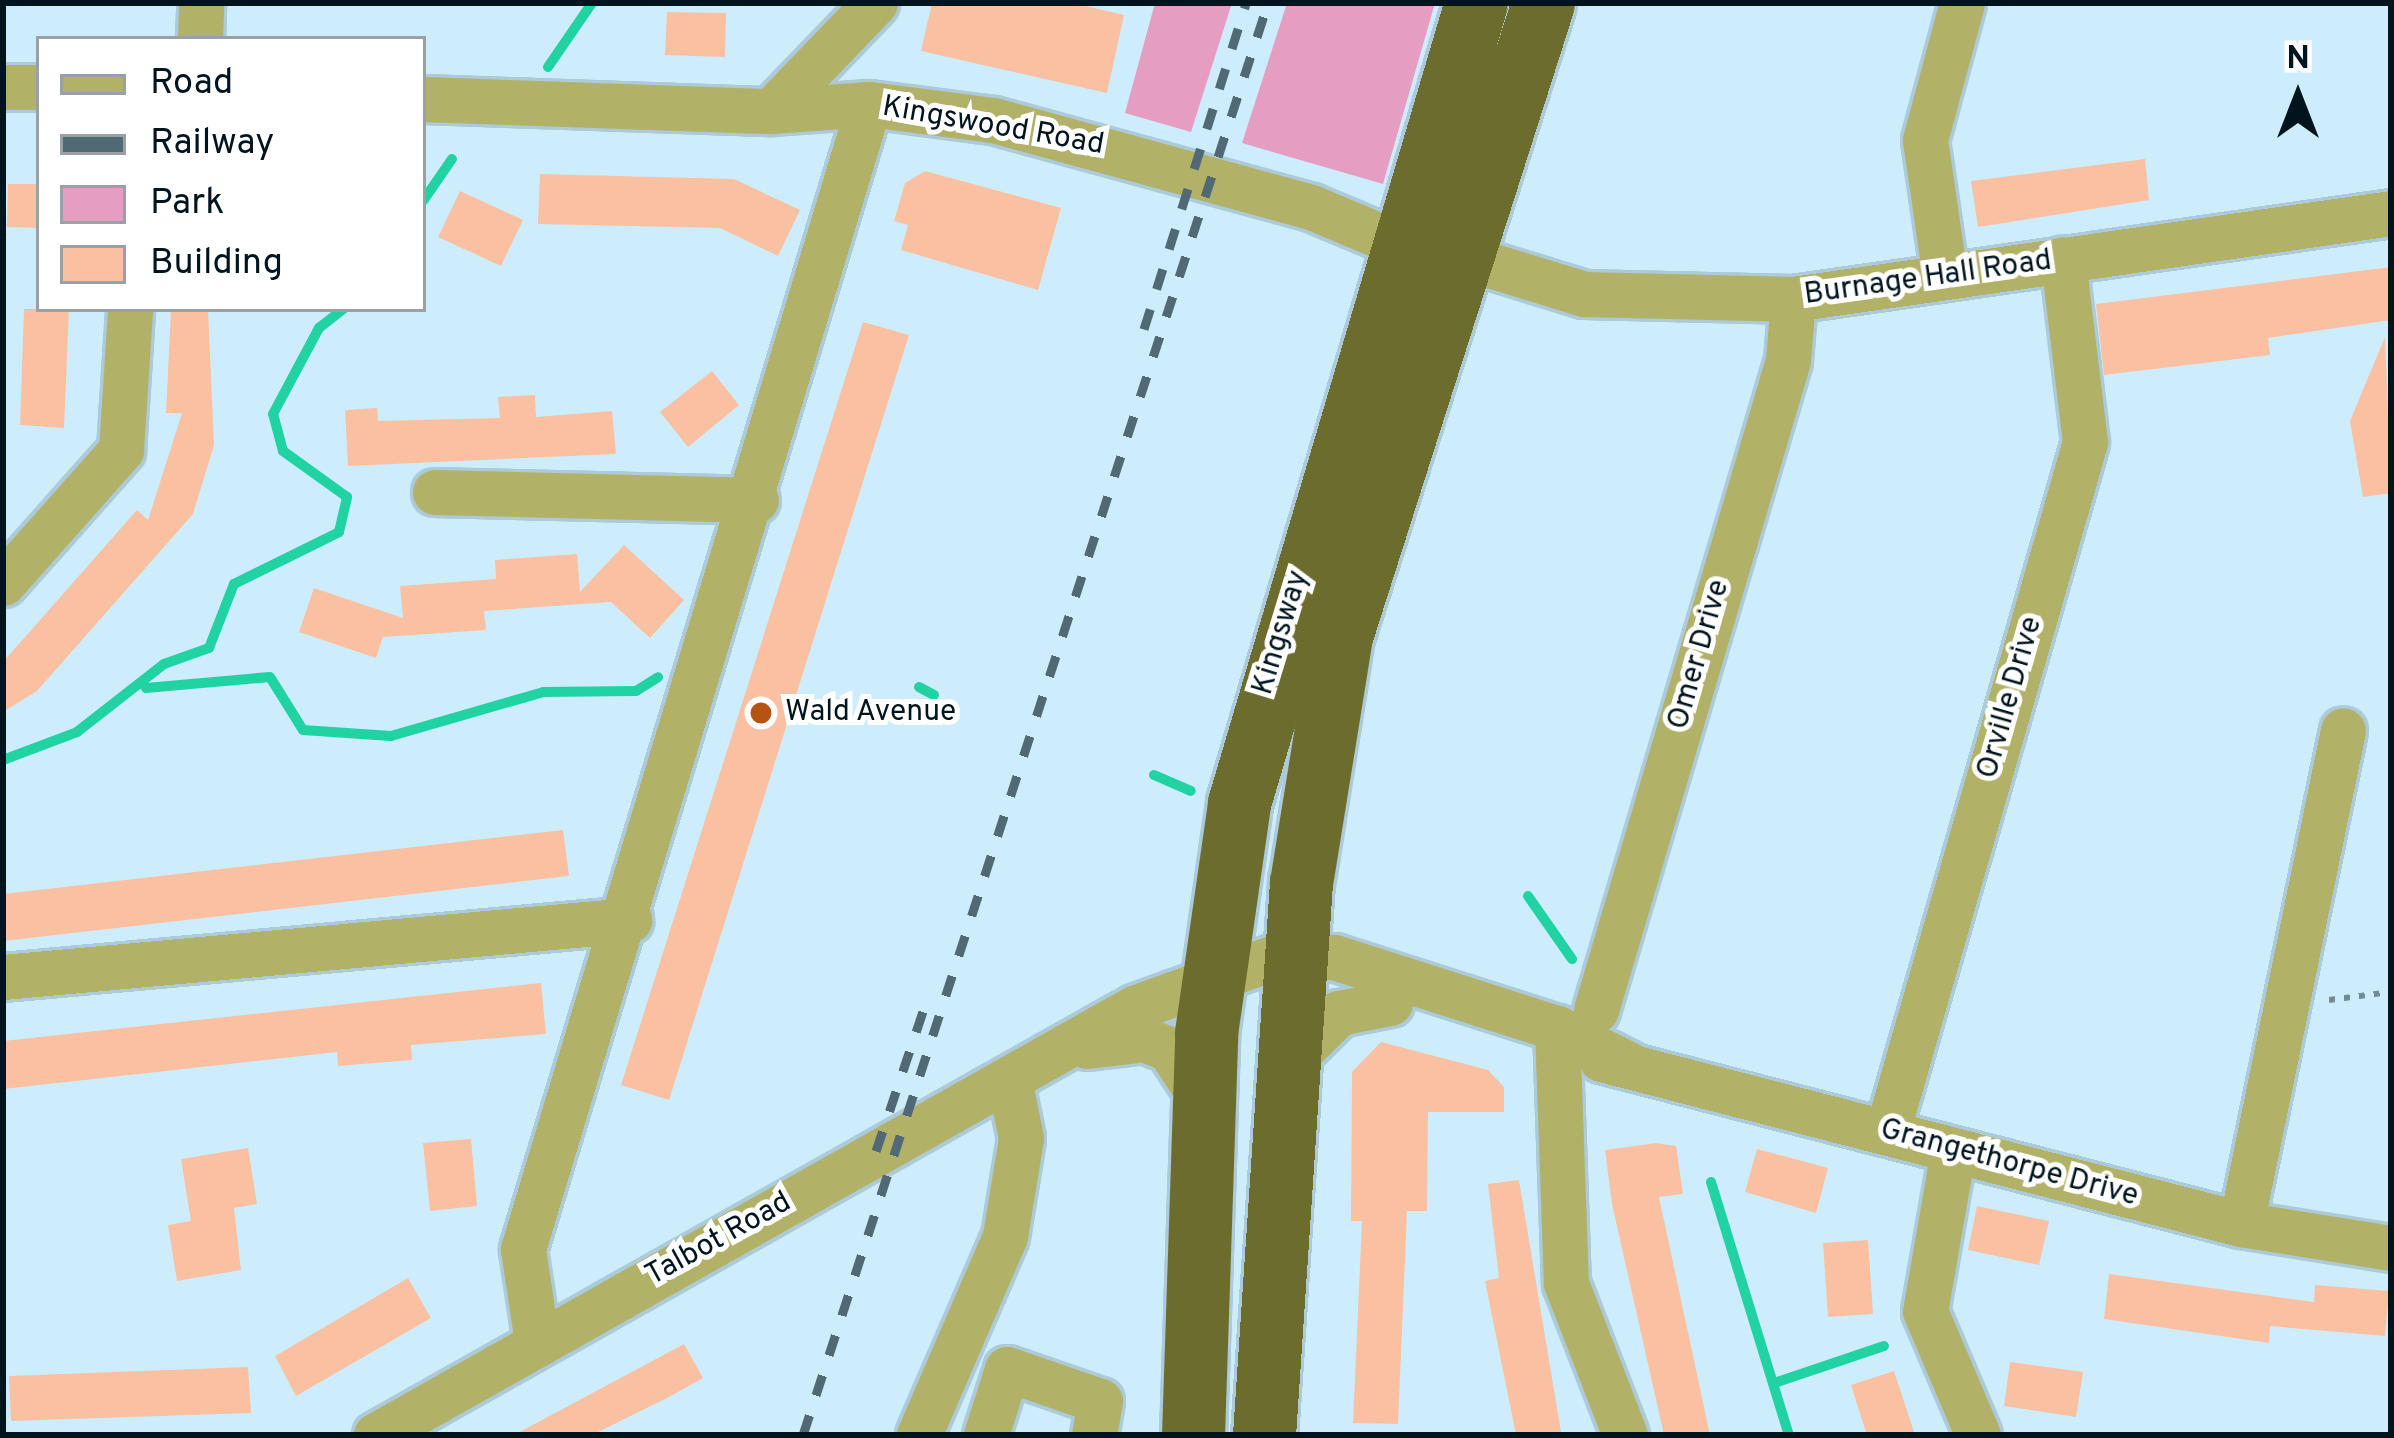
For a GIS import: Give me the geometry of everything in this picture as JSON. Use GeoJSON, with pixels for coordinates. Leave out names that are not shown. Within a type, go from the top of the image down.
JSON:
{"type":"FeatureCollection","features":[{"type":"Feature","properties":{"kind":"highway","name":"Kingsway"},"geometry":{"type":"LineString","coordinates":[[1264,1435],[1290,1061],[1264,967],[1262,698],[1477,3]]}},
{"type":"Feature","properties":{"kind":"highway","name":"Kingsway"},"geometry":{"type":"LineString","coordinates":[[1198,1285],[1264,967],[1292,764],[1341,636],[1467,258],[1543,3]]}},
{"type":"Feature","properties":{"kind":"highway","name":"Kingsway"},"geometry":{"type":"LineString","coordinates":[[1192,1435],[1202,1102],[1264,967]]}},
{"type":"Feature","properties":{"kind":"street"},"geometry":{"type":"LineString","coordinates":[[200,36],[201,3]]}},
{"type":"Feature","properties":{"kind":"street"},"geometry":{"type":"LineString","coordinates":[[771,112],[874,3]]}},
{"type":"Feature","properties":{"kind":"street"},"geometry":{"type":"LineString","coordinates":[[1945,277],[1925,140],[1962,3]]}},
{"type":"Feature","properties":{"kind":"street"},"geometry":{"type":"LineString","coordinates":[[3,86],[36,87]]}},
{"type":"Feature","properties":{"kind":"street","name":"Kingswood Road"},"geometry":{"type":"LineString","coordinates":[[426,99],[771,112],[869,104],[1079,137],[1404,246]]}},
{"type":"Feature","properties":{"kind":"street"},"geometry":{"type":"LineString","coordinates":[[537,1342],[523,1249],[756,500],[869,104]]}},
{"type":"Feature","properties":{"kind":"street","name":"Burnage Hall Road"},"geometry":{"type":"LineString","coordinates":[[1467,258],[1605,296],[1792,299],[2391,213]]}},
{"type":"Feature","properties":{"kind":"street","name":"Orville Drive"},"geometry":{"type":"LineString","coordinates":[[1887,1132],[2084,442],[2063,259]]}},
{"type":"Feature","properties":{"kind":"street","name":"Omer Drive"},"geometry":{"type":"LineString","coordinates":[[1625,1435],[1566,1283],[1569,1028],[1788,360],[1792,299]]}},
{"type":"Feature","properties":{"kind":"street"},"geometry":{"type":"LineString","coordinates":[[3,583],[121,450],[130,312]]}},
{"type":"Feature","properties":{"kind":"street"},"geometry":{"type":"LineString","coordinates":[[435,491],[756,500]]}},
{"type":"Feature","properties":{"kind":"street"},"geometry":{"type":"LineString","coordinates":[[2241,1224],[2343,730]]}},
{"type":"Feature","properties":{"kind":"street"},"geometry":{"type":"LineString","coordinates":[[3,976],[629,920]]}},
{"type":"Feature","properties":{"kind":"street","name":"Grangethorpe Drive"},"geometry":{"type":"LineString","coordinates":[[1264,967],[1390,1004],[1569,1028]]}},
{"type":"Feature","properties":{"kind":"street","name":"Grangethorpe Drive"},"geometry":{"type":"LineString","coordinates":[[1264,967],[1569,1028],[1630,1065],[2241,1224],[2391,1248]]}},
{"type":"Feature","properties":{"kind":"street","name":"Talbot Road"},"geometry":{"type":"LineString","coordinates":[[376,1435],[1009,1079],[1264,967]]}},
{"type":"Feature","properties":{"kind":"street"},"geometry":{"type":"LineString","coordinates":[[1290,1061],[1339,1013],[1390,1004]]}},
{"type":"Feature","properties":{"kind":"street","name":"Talbot Road"},"geometry":{"type":"LineString","coordinates":[[1066,1051],[1144,1040],[1179,1060],[1202,1102]]}},
{"type":"Feature","properties":{"kind":"street"},"geometry":{"type":"LineString","coordinates":[[919,1435],[1005,1236],[1022,1138],[1009,1079]]}},
{"type":"Feature","properties":{"kind":"street"},"geometry":{"type":"LineString","coordinates":[[1952,1150],[1925,1311],[1978,1435]]}},
{"type":"Feature","properties":{"kind":"street"},"geometry":{"type":"LineString","coordinates":[[986,1435],[1007,1369],[1100,1401],[1094,1435]]}},
{"type":"Feature","properties":{"kind":"path"},"geometry":{"type":"LineString","coordinates":[[2286,1005],[2391,992]]}},
{"type":"Feature","properties":{"kind":"green space"},"geometry":{"type":"Polygon","coordinates":[[[1155,3],[1232,3],[1191,132],[1125,113],[1155,3]]]}},
{"type":"Feature","properties":{"kind":"green space"},"geometry":{"type":"Polygon","coordinates":[[[1287,3],[1435,3],[1383,184],[1242,143],[1287,3]]]}},
{"type":"Feature","properties":{"kind":"building"},"geometry":{"type":"Polygon","coordinates":[[[932,3],[1073,3],[1124,15],[1107,93],[921,51],[932,3]]]}},
{"type":"Feature","properties":{"kind":"building"},"geometry":{"type":"Polygon","coordinates":[[[667,12],[726,13],[725,57],[665,55],[667,12]]]}},
{"type":"Feature","properties":{"kind":"building"},"geometry":{"type":"Polygon","coordinates":[[[2145,159],[2149,200],[1978,227],[1971,181],[2145,159]]]}},
{"type":"Feature","properties":{"kind":"building"},"geometry":{"type":"Polygon","coordinates":[[[925,171],[1061,208],[1038,290],[901,250],[908,225],[894,221],[905,183],[925,171]]]}},
{"type":"Feature","properties":{"kind":"building"},"geometry":{"type":"Polygon","coordinates":[[[540,174],[734,179],[800,210],[778,256],[720,228],[538,224],[540,174]]]}},
{"type":"Feature","properties":{"kind":"building"},"geometry":{"type":"Polygon","coordinates":[[[8,184],[36,184],[36,228],[7,227],[8,184]]]}},
{"type":"Feature","properties":{"kind":"building"},"geometry":{"type":"Polygon","coordinates":[[[460,191],[523,220],[501,266],[438,237],[460,191]]]}},
{"type":"Feature","properties":{"kind":"building"},"geometry":{"type":"Polygon","coordinates":[[[2391,267],[2391,320],[2268,338],[2270,355],[2104,375],[2096,304],[2391,267]]]}},
{"type":"Feature","properties":{"kind":"building"},"geometry":{"type":"Polygon","coordinates":[[[24,309],[69,312],[64,428],[20,425],[24,309]]]}},
{"type":"Feature","properties":{"kind":"building"},"geometry":{"type":"Polygon","coordinates":[[[171,312],[208,312],[214,445],[193,514],[37,691],[3,712],[3,662],[137,510],[148,520],[182,413],[166,413],[171,312]]]}},
{"type":"Feature","properties":{"kind":"building"},"geometry":{"type":"Polygon","coordinates":[[[863,322],[909,335],[669,1100],[621,1085],[863,322]]]}},
{"type":"Feature","properties":{"kind":"building"},"geometry":{"type":"Polygon","coordinates":[[[2385,337],[2391,493],[2363,497],[2350,421],[2385,337]]]}},
{"type":"Feature","properties":{"kind":"building"},"geometry":{"type":"Polygon","coordinates":[[[712,371],[739,405],[688,447],[660,412],[712,371]]]}},
{"type":"Feature","properties":{"kind":"building"},"geometry":{"type":"Polygon","coordinates":[[[535,395],[536,417],[612,411],[616,454],[348,466],[345,410],[377,408],[378,421],[500,418],[498,397],[535,395]]]}},
{"type":"Feature","properties":{"kind":"building"},"geometry":{"type":"Polygon","coordinates":[[[624,545],[684,600],[650,638],[611,602],[484,611],[486,630],[383,637],[376,658],[299,632],[314,588],[403,618],[400,586],[496,579],[495,560],[577,554],[580,592],[624,545]]]}},
{"type":"Feature","properties":{"kind":"building"},"geometry":{"type":"Polygon","coordinates":[[[563,830],[569,876],[3,941],[3,894],[563,830]]]}},
{"type":"Feature","properties":{"kind":"building"},"geometry":{"type":"Polygon","coordinates":[[[541,983],[546,1034],[411,1045],[412,1060],[338,1066],[337,1052],[3,1089],[3,1041],[541,983]]]}},
{"type":"Feature","properties":{"kind":"building"},"geometry":{"type":"Polygon","coordinates":[[[1381,1042],[1488,1070],[1504,1087],[1504,1112],[1428,1112],[1427,1211],[1407,1211],[1398,1424],[1353,1423],[1362,1221],[1351,1221],[1352,1072],[1381,1042]]]}},
{"type":"Feature","properties":{"kind":"building"},"geometry":{"type":"Polygon","coordinates":[[[471,1139],[477,1206],[430,1211],[423,1143],[471,1139]]]}},
{"type":"Feature","properties":{"kind":"building"},"geometry":{"type":"Polygon","coordinates":[[[1656,1143],[1676,1146],[1683,1194],[1659,1197],[1710,1435],[1664,1435],[1612,1204],[1605,1150],[1656,1143]]]}},
{"type":"Feature","properties":{"kind":"building"},"geometry":{"type":"Polygon","coordinates":[[[248,1148],[257,1204],[234,1208],[241,1270],[177,1281],[168,1225],[191,1221],[181,1159],[248,1148]]]}},
{"type":"Feature","properties":{"kind":"building"},"geometry":{"type":"Polygon","coordinates":[[[1757,1149],[1828,1168],[1816,1213],[1745,1192],[1757,1149]]]}},
{"type":"Feature","properties":{"kind":"building"},"geometry":{"type":"Polygon","coordinates":[[[1519,1180],[1561,1432],[1545,1435],[1516,1435],[1485,1281],[1499,1278],[1488,1184],[1519,1180]]]}},
{"type":"Feature","properties":{"kind":"building"},"geometry":{"type":"Polygon","coordinates":[[[1977,1206],[2049,1221],[2039,1265],[1968,1250],[1977,1206]]]}},
{"type":"Feature","properties":{"kind":"building"},"geometry":{"type":"Polygon","coordinates":[[[1868,1240],[1873,1314],[1828,1317],[1823,1243],[1868,1240]]]}},
{"type":"Feature","properties":{"kind":"building"},"geometry":{"type":"Polygon","coordinates":[[[2109,1274],[2314,1302],[2315,1285],[2389,1291],[2385,1336],[2270,1326],[2269,1343],[2104,1319],[2109,1274]]]}},
{"type":"Feature","properties":{"kind":"building"},"geometry":{"type":"Polygon","coordinates":[[[408,1278],[431,1318],[296,1396],[275,1356],[408,1278]]]}},
{"type":"Feature","properties":{"kind":"building"},"geometry":{"type":"Polygon","coordinates":[[[684,1344],[703,1378],[667,1398],[592,1435],[514,1435],[684,1344]]]}},
{"type":"Feature","properties":{"kind":"building"},"geometry":{"type":"Polygon","coordinates":[[[2010,1362],[2083,1372],[2076,1417],[2004,1406],[2010,1362]]]}},
{"type":"Feature","properties":{"kind":"building"},"geometry":{"type":"Polygon","coordinates":[[[248,1367],[251,1413],[11,1421],[9,1376],[248,1367]]]}},
{"type":"Feature","properties":{"kind":"building"},"geometry":{"type":"Polygon","coordinates":[[[1894,1371],[1915,1435],[1867,1435],[1851,1385],[1894,1371]]]}},
{"type":"Feature","properties":{"kind":"waterway"},"geometry":{"type":"LineString","coordinates":[[548,67],[592,3]]}},
{"type":"Feature","properties":{"kind":"waterway"},"geometry":{"type":"LineString","coordinates":[[426,197],[452,159]]}},
{"type":"Feature","properties":{"kind":"waterway"},"geometry":{"type":"LineString","coordinates":[[3,760],[77,732],[164,664],[209,648],[234,584],[339,532],[347,497],[283,451],[273,414],[319,328],[339,312]]}},
{"type":"Feature","properties":{"kind":"waterway"},"geometry":{"type":"LineString","coordinates":[[146,688],[270,677],[303,730],[391,736],[543,692],[636,691],[658,677]]}},
{"type":"Feature","properties":{"kind":"waterway"},"geometry":{"type":"LineString","coordinates":[[919,687],[934,695]]}},
{"type":"Feature","properties":{"kind":"waterway"},"geometry":{"type":"LineString","coordinates":[[1154,775],[1191,791]]}},
{"type":"Feature","properties":{"kind":"waterway"},"geometry":{"type":"LineString","coordinates":[[1528,896],[1572,959]]}},
{"type":"Feature","properties":{"kind":"waterway"},"geometry":{"type":"LineString","coordinates":[[1711,1182],[1789,1435]]}},
{"type":"Feature","properties":{"kind":"waterway"},"geometry":{"type":"LineString","coordinates":[[1774,1383],[1884,1346]]}},
{"type":"Feature","properties":{"kind":"railway"},"geometry":{"type":"LineString","coordinates":[[1144,329],[1246,3]]}},
{"type":"Feature","properties":{"kind":"railway"},"geometry":{"type":"LineString","coordinates":[[803,1435],[1268,3]]}},
{"type":"Feature","properties":{"kind":"railway"},"geometry":{"type":"LineString","coordinates":[[876,1151],[924,1008]]}},
{"type":"Feature","properties":{"kind":"place","name":"Wald Avenue"},"geometry":{"type":"Point","coordinates":[761,713]}}]}
